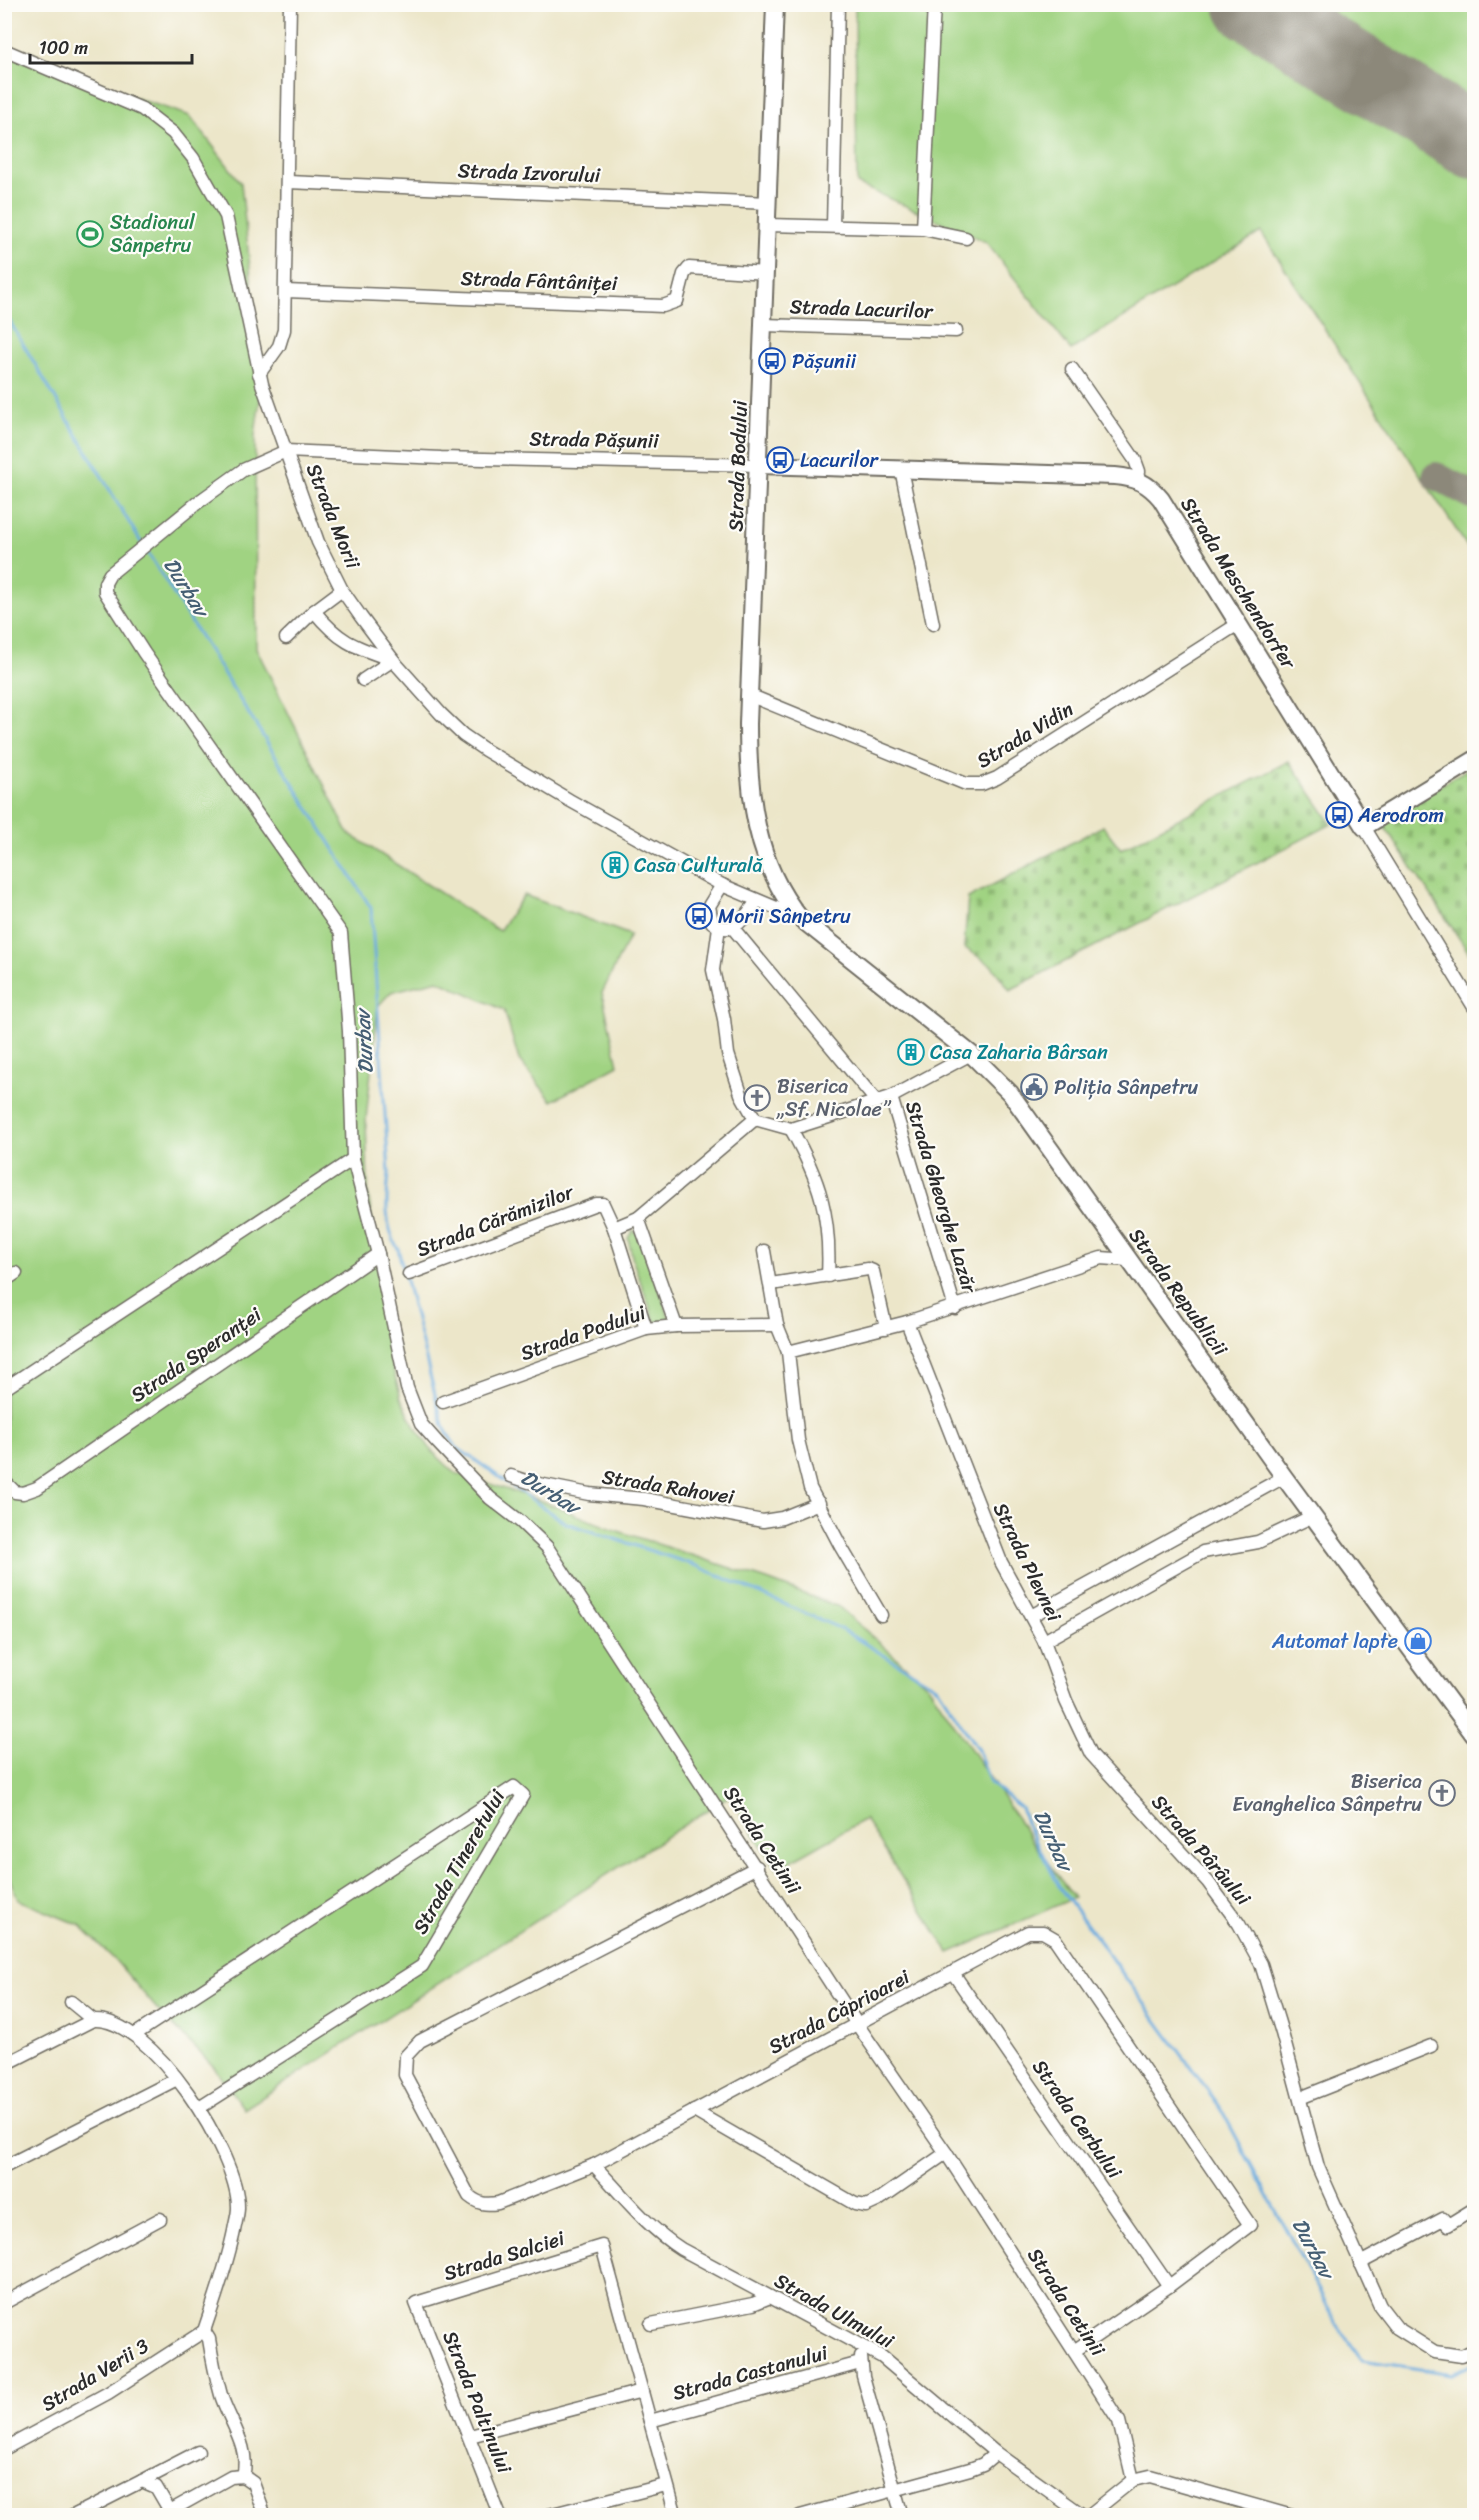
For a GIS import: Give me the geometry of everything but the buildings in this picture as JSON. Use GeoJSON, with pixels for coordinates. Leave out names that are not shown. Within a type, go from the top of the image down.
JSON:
{"type":"FeatureCollection","features":[{"type":"Feature","properties":{"kind":"main road","name":"Strada Bodului"},"geometry":{"type":"LineString","coordinates":[[775,4],[749,695],[748,780],[753,809],[767,860],[784,899],[800,918]]}},
{"type":"Feature","properties":{"kind":"main road","name":"Strada Pășunii"},"geometry":{"type":"LineString","coordinates":[[759,465],[1115,476],[1138,480]]}},
{"type":"Feature","properties":{"kind":"main road","name":"Strada Meschendorfer"},"geometry":{"type":"LineString","coordinates":[[1138,480],[1146,484],[1161,500],[1364,827]]}},
{"type":"Feature","properties":{"kind":"main road"},"geometry":{"type":"LineString","coordinates":[[1364,827],[1474,760]]}},
{"type":"Feature","properties":{"kind":"main road","name":"Strada Republicii"},"geometry":{"type":"LineString","coordinates":[[800,918],[971,1054],[1026,1113],[1284,1477],[1474,1735]]}},
{"type":"Feature","properties":{"kind":"street"},"geometry":{"type":"LineString","coordinates":[[259,374],[279,346],[284,330],[290,4]]}},
{"type":"Feature","properties":{"kind":"street"},"geometry":{"type":"LineString","coordinates":[[833,226],[838,4]]}},
{"type":"Feature","properties":{"kind":"street"},"geometry":{"type":"LineString","coordinates":[[923,229],[934,4]]}},
{"type":"Feature","properties":{"kind":"street","name":"Strada Morii"},"geometry":{"type":"LineString","coordinates":[[4,50],[142,109],[173,133],[193,158],[226,216],[259,374],[318,542],[342,590],[393,660],[441,714],[471,740],[569,800],[722,885],[800,918]]}},
{"type":"Feature","properties":{"kind":"street","name":"Strada Izvorului"},"geometry":{"type":"LineString","coordinates":[[288,183],[769,203]]}},
{"type":"Feature","properties":{"kind":"street"},"geometry":{"type":"LineString","coordinates":[[768,225],[923,229],[966,238]]}},
{"type":"Feature","properties":{"kind":"street","name":"Strada Fântâniței"},"geometry":{"type":"LineString","coordinates":[[286,291],[663,306],[677,301],[684,274],[689,268],[766,273]]}},
{"type":"Feature","properties":{"kind":"street","name":"Strada Lacurilor"},"geometry":{"type":"LineString","coordinates":[[764,325],[956,331]]}},
{"type":"Feature","properties":{"kind":"street"},"geometry":{"type":"LineString","coordinates":[[1072,369],[1135,460],[1139,471],[1138,480]]}},
{"type":"Feature","properties":{"kind":"street","name":"Strada Pășunii"},"geometry":{"type":"LineString","coordinates":[[286,451],[441,458],[759,465]]}},
{"type":"Feature","properties":{"kind":"street","name":"Strada Cetinii"},"geometry":{"type":"LineString","coordinates":[[286,451],[243,470],[197,502],[154,540],[110,574],[105,583],[105,592],[110,603],[341,933],[349,1031],[353,1159],[378,1254],[407,1388],[421,1424],[490,1498],[547,1547],[857,2024],[946,2153],[1119,2421],[1133,2480]]}},
{"type":"Feature","properties":{"kind":"street"},"geometry":{"type":"LineString","coordinates":[[901,469],[933,624]]}},
{"type":"Feature","properties":{"kind":"street"},"geometry":{"type":"LineString","coordinates":[[286,638],[314,611],[342,590]]}},
{"type":"Feature","properties":{"kind":"street"},"geometry":{"type":"LineString","coordinates":[[314,611],[328,629],[344,642],[393,660]]}},
{"type":"Feature","properties":{"kind":"street","name":"Strada Vidin"},"geometry":{"type":"LineString","coordinates":[[749,695],[966,784],[982,784],[997,778],[1238,624]]}},
{"type":"Feature","properties":{"kind":"street"},"geometry":{"type":"LineString","coordinates":[[363,680],[393,660]]}},
{"type":"Feature","properties":{"kind":"street","name":"Strada Meschendorfer"},"geometry":{"type":"LineString","coordinates":[[1364,827],[1474,1007]]}},
{"type":"Feature","properties":{"kind":"street"},"geometry":{"type":"LineString","coordinates":[[722,885],[709,906],[712,921],[719,927],[732,927],[762,903],[784,899]]}},
{"type":"Feature","properties":{"kind":"street"},"geometry":{"type":"LineString","coordinates":[[719,927],[713,970],[724,1019],[728,1054],[741,1094],[755,1119],[790,1129],[891,1097],[971,1054]]}},
{"type":"Feature","properties":{"kind":"street","name":"Strada Gheorghe Lazăr"},"geometry":{"type":"LineString","coordinates":[[732,927],[878,1102]]}},
{"type":"Feature","properties":{"kind":"street","name":"Strada Gheorghe Lazăr"},"geometry":{"type":"LineString","coordinates":[[891,1097],[955,1308]]}},
{"type":"Feature","properties":{"kind":"street"},"geometry":{"type":"LineString","coordinates":[[646,1329],[614,1228],[638,1218],[755,1119]]}},
{"type":"Feature","properties":{"kind":"street"},"geometry":{"type":"LineString","coordinates":[[790,1129],[812,1170],[824,1208],[829,1232],[828,1276]]}},
{"type":"Feature","properties":{"kind":"street"},"geometry":{"type":"LineString","coordinates":[[4,1389],[353,1159]]}},
{"type":"Feature","properties":{"kind":"street","name":"Strada Cărămizilor"},"geometry":{"type":"LineString","coordinates":[[409,1274],[596,1204],[606,1206],[614,1228]]}},
{"type":"Feature","properties":{"kind":"street"},"geometry":{"type":"LineString","coordinates":[[638,1218],[676,1326]]}},
{"type":"Feature","properties":{"kind":"street"},"geometry":{"type":"LineString","coordinates":[[1101,1258],[1112,1237]]}},
{"type":"Feature","properties":{"kind":"street"},"geometry":{"type":"LineString","coordinates":[[764,1251],[777,1325],[788,1352],[798,1440],[810,1488],[881,1615]]}},
{"type":"Feature","properties":{"kind":"street","name":"Strada Speranței"},"geometry":{"type":"LineString","coordinates":[[4,1481],[15,1492],[37,1488],[378,1254]]}},
{"type":"Feature","properties":{"kind":"street"},"geometry":{"type":"LineString","coordinates":[[788,1352],[955,1308],[1101,1258],[1128,1260]]}},
{"type":"Feature","properties":{"kind":"street"},"geometry":{"type":"LineString","coordinates":[[771,1284],[868,1269],[873,1271],[886,1328]]}},
{"type":"Feature","properties":{"kind":"street"},"geometry":{"type":"LineString","coordinates":[[4,1281],[16,1274]]}},
{"type":"Feature","properties":{"kind":"street","name":"Strada Plevnei"},"geometry":{"type":"LineString","coordinates":[[907,1322],[1001,1562],[1044,1641],[1203,1552],[1258,1542],[1313,1516]]}},
{"type":"Feature","properties":{"kind":"street","name":"Strada Podului"},"geometry":{"type":"LineString","coordinates":[[443,1402],[646,1329],[676,1326],[777,1325]]}},
{"type":"Feature","properties":{"kind":"street","name":"Strada Rahovei"},"geometry":{"type":"LineString","coordinates":[[511,1476],[589,1494],[644,1498],[763,1521],[782,1518],[819,1503]]}},
{"type":"Feature","properties":{"kind":"street"},"geometry":{"type":"LineString","coordinates":[[1031,1616],[1284,1477]]}},
{"type":"Feature","properties":{"kind":"street","name":"Strada Pârâului"},"geometry":{"type":"LineString","coordinates":[[1044,1641],[1066,1701],[1091,1754],[1208,1882],[1247,1938],[1261,1964],[1318,2168],[1380,2306],[1396,2328],[1435,2352],[1462,2356],[1474,2350]]}},
{"type":"Feature","properties":{"kind":"street","name":"Strada Tineretului"},"geometry":{"type":"LineString","coordinates":[[134,2036],[514,1787],[523,1796],[422,1966],[199,2108]]}},
{"type":"Feature","properties":{"kind":"street","name":"Strada Căprioarei"},"geometry":{"type":"LineString","coordinates":[[757,1867],[420,2040],[406,2056],[405,2075],[469,2196],[477,2203],[487,2205],[498,2203],[594,2165],[1028,1932],[1043,1932],[1055,1939],[1250,2225],[1168,2286]]}},
{"type":"Feature","properties":{"kind":"street","name":"Strada Cerbului"},"geometry":{"type":"LineString","coordinates":[[953,1973],[1168,2286]]}},
{"type":"Feature","properties":{"kind":"street"},"geometry":{"type":"LineString","coordinates":[[71,2002],[93,2020]]}},
{"type":"Feature","properties":{"kind":"street"},"geometry":{"type":"LineString","coordinates":[[4,2066],[93,2020],[105,2020],[134,2036],[177,2079],[199,2108],[233,2178],[238,2209],[230,2249],[204,2331],[222,2398],[232,2417],[243,2451],[246,2465],[243,2476]]}},
{"type":"Feature","properties":{"kind":"street"},"geometry":{"type":"LineString","coordinates":[[1300,2098],[1431,2046]]}},
{"type":"Feature","properties":{"kind":"street"},"geometry":{"type":"LineString","coordinates":[[4,2167],[177,2079]]}},
{"type":"Feature","properties":{"kind":"street"},"geometry":{"type":"LineString","coordinates":[[694,2111],[855,2204],[866,2206],[877,2201],[946,2153]]}},
{"type":"Feature","properties":{"kind":"street","name":"Strada Ulmului"},"geometry":{"type":"LineString","coordinates":[[594,2165],[647,2223],[663,2237],[882,2357],[996,2453],[1086,2516]]}},
{"type":"Feature","properties":{"kind":"street"},"geometry":{"type":"LineString","coordinates":[[1360,2263],[1443,2219],[1448,2225],[1474,2209]]}},
{"type":"Feature","properties":{"kind":"street"},"geometry":{"type":"LineString","coordinates":[[4,2303],[160,2220]]}},
{"type":"Feature","properties":{"kind":"street","name":"Strada Salciei"},"geometry":{"type":"LineString","coordinates":[[416,2303],[602,2246]]}},
{"type":"Feature","properties":{"kind":"street","name":"Strada Castanului"},"geometry":{"type":"LineString","coordinates":[[602,2246],[676,2516]]}},
{"type":"Feature","properties":{"kind":"street"},"geometry":{"type":"LineString","coordinates":[[1074,2351],[1168,2286]]}},
{"type":"Feature","properties":{"kind":"street"},"geometry":{"type":"LineString","coordinates":[[651,2324],[753,2304],[770,2297]]}},
{"type":"Feature","properties":{"kind":"street","name":"Strada Paltinului"},"geometry":{"type":"LineString","coordinates":[[416,2303],[500,2516]]}},
{"type":"Feature","properties":{"kind":"street","name":"Strada Verii 3"},"geometry":{"type":"LineString","coordinates":[[4,2449],[108,2393],[204,2331]]}},
{"type":"Feature","properties":{"kind":"street"},"geometry":{"type":"LineString","coordinates":[[864,2348],[860,2363],[902,2516]]}},
{"type":"Feature","properties":{"kind":"street","name":"Strada Castanului"},"geometry":{"type":"LineString","coordinates":[[650,2421],[860,2363]]}},
{"type":"Feature","properties":{"kind":"street"},"geometry":{"type":"LineString","coordinates":[[470,2436],[642,2391]]}},
{"type":"Feature","properties":{"kind":"street"},"geometry":{"type":"LineString","coordinates":[[73,2516],[198,2452]]}},
{"type":"Feature","properties":{"kind":"street"},"geometry":{"type":"LineString","coordinates":[[800,2516],[983,2464],[996,2453]]}},
{"type":"Feature","properties":{"kind":"street"},"geometry":{"type":"LineString","coordinates":[[142,2481],[156,2487],[166,2513],[231,2477],[243,2476],[253,2483],[265,2516]]}},
{"type":"Feature","properties":{"kind":"street"},"geometry":{"type":"LineString","coordinates":[[1086,2516],[1133,2480],[1150,2476],[1292,2516]]}},
{"type":"Feature","properties":{"kind":"street"},"geometry":{"type":"LineString","coordinates":[[545,2516],[666,2485]]}},
{"type":"Feature","properties":{"kind":"green space"},"geometry":{"type":"Polygon","coordinates":[[[855,5],[1474,5],[1474,557],[1261,232],[1071,350],[986,242],[857,184],[855,5]]]}},
{"type":"Feature","properties":{"kind":"green space"},"geometry":{"type":"Polygon","coordinates":[[[5,55],[190,116],[241,183],[262,384],[255,435],[256,648],[348,833],[499,931],[524,895],[630,935],[602,993],[618,1065],[552,1101],[519,1060],[504,1010],[438,980],[391,992],[378,1006],[366,1119],[368,1192],[391,1361],[401,1398],[415,1427],[432,1451],[455,1473],[531,1497],[615,1530],[767,1580],[839,1607],[930,1688],[1032,1841],[1074,1898],[949,1953],[865,1819],[777,1869],[729,1796],[244,2109],[214,2067],[157,2009],[115,1960],[79,1925],[18,1900],[5,1867],[5,55]]]}},
{"type":"Feature","properties":{"kind":"green space"},"geometry":{"type":"Polygon","coordinates":[[[1289,761],[1332,824],[1010,990],[991,965],[964,947],[968,898],[1103,826],[1121,849],[1289,761]]]}},
{"type":"Feature","properties":{"kind":"green space"},"geometry":{"type":"Polygon","coordinates":[[[1474,765],[1474,950],[1469,953],[1381,821],[1474,765]]]}},
{"type":"Feature","properties":{"kind":"green space"},"geometry":{"type":"Polygon","coordinates":[[[633,1230],[640,1236],[671,1322],[655,1322],[633,1261],[628,1238],[633,1230]]]}},
{"type":"Feature","properties":{"kind":"waterway","name":"Durbav"},"geometry":{"type":"LineString","coordinates":[[4,312],[142,544]]}},
{"type":"Feature","properties":{"kind":"waterway","name":"Durbav"},"geometry":{"type":"LineString","coordinates":[[146,550],[371,908],[389,1173],[388,1222],[398,1249],[443,1426],[456,1447],[566,1523],[697,1566],[839,1628],[938,1688],[978,1750],[990,1783],[1021,1808],[1027,1825],[1060,1888],[1220,2107],[1337,2324],[1362,2360],[1452,2374],[1474,2362]]}},
{"type":"Feature","properties":{"kind":"taxiway"},"geometry":{"type":"LineString","coordinates":[[1436,476],[1474,496]]}},
{"type":"Feature","properties":{"kind":"runway"},"geometry":{"type":"LineString","coordinates":[[1251,4],[1474,142]]}},
{"type":"Feature","properties":{"kind":"place","name":"Stadionul Sânpetru"},"geometry":{"type":"Point","coordinates":[90,234]}},
{"type":"Feature","properties":{"kind":"place","name":"Pășunii"},"geometry":{"type":"Point","coordinates":[772,361]}},
{"type":"Feature","properties":{"kind":"place","name":"Lacurilor"},"geometry":{"type":"Point","coordinates":[780,460]}},
{"type":"Feature","properties":{"kind":"place","name":"Aerodrom"},"geometry":{"type":"Point","coordinates":[1339,815]}},
{"type":"Feature","properties":{"kind":"place","name":"Casa Culturală"},"geometry":{"type":"Point","coordinates":[615,865]}},
{"type":"Feature","properties":{"kind":"place","name":"Morii Sânpetru"},"geometry":{"type":"Point","coordinates":[699,916]}},
{"type":"Feature","properties":{"kind":"place","name":"Casa Zaharia Bârsan"},"geometry":{"type":"Point","coordinates":[911,1052]}},
{"type":"Feature","properties":{"kind":"place","name":"Poliția Sânpetru"},"geometry":{"type":"Point","coordinates":[1034,1087]}},
{"type":"Feature","properties":{"kind":"place","name":"Biserica „Sf. Nicolae”"},"geometry":{"type":"Point","coordinates":[757,1098]}},
{"type":"Feature","properties":{"kind":"place","name":"Automat lapte"},"geometry":{"type":"Point","coordinates":[1418,1641]}},
{"type":"Feature","properties":{"kind":"place","name":"Biserica Evanghelica Sânpetru"},"geometry":{"type":"Point","coordinates":[1442,1793]}}]}
